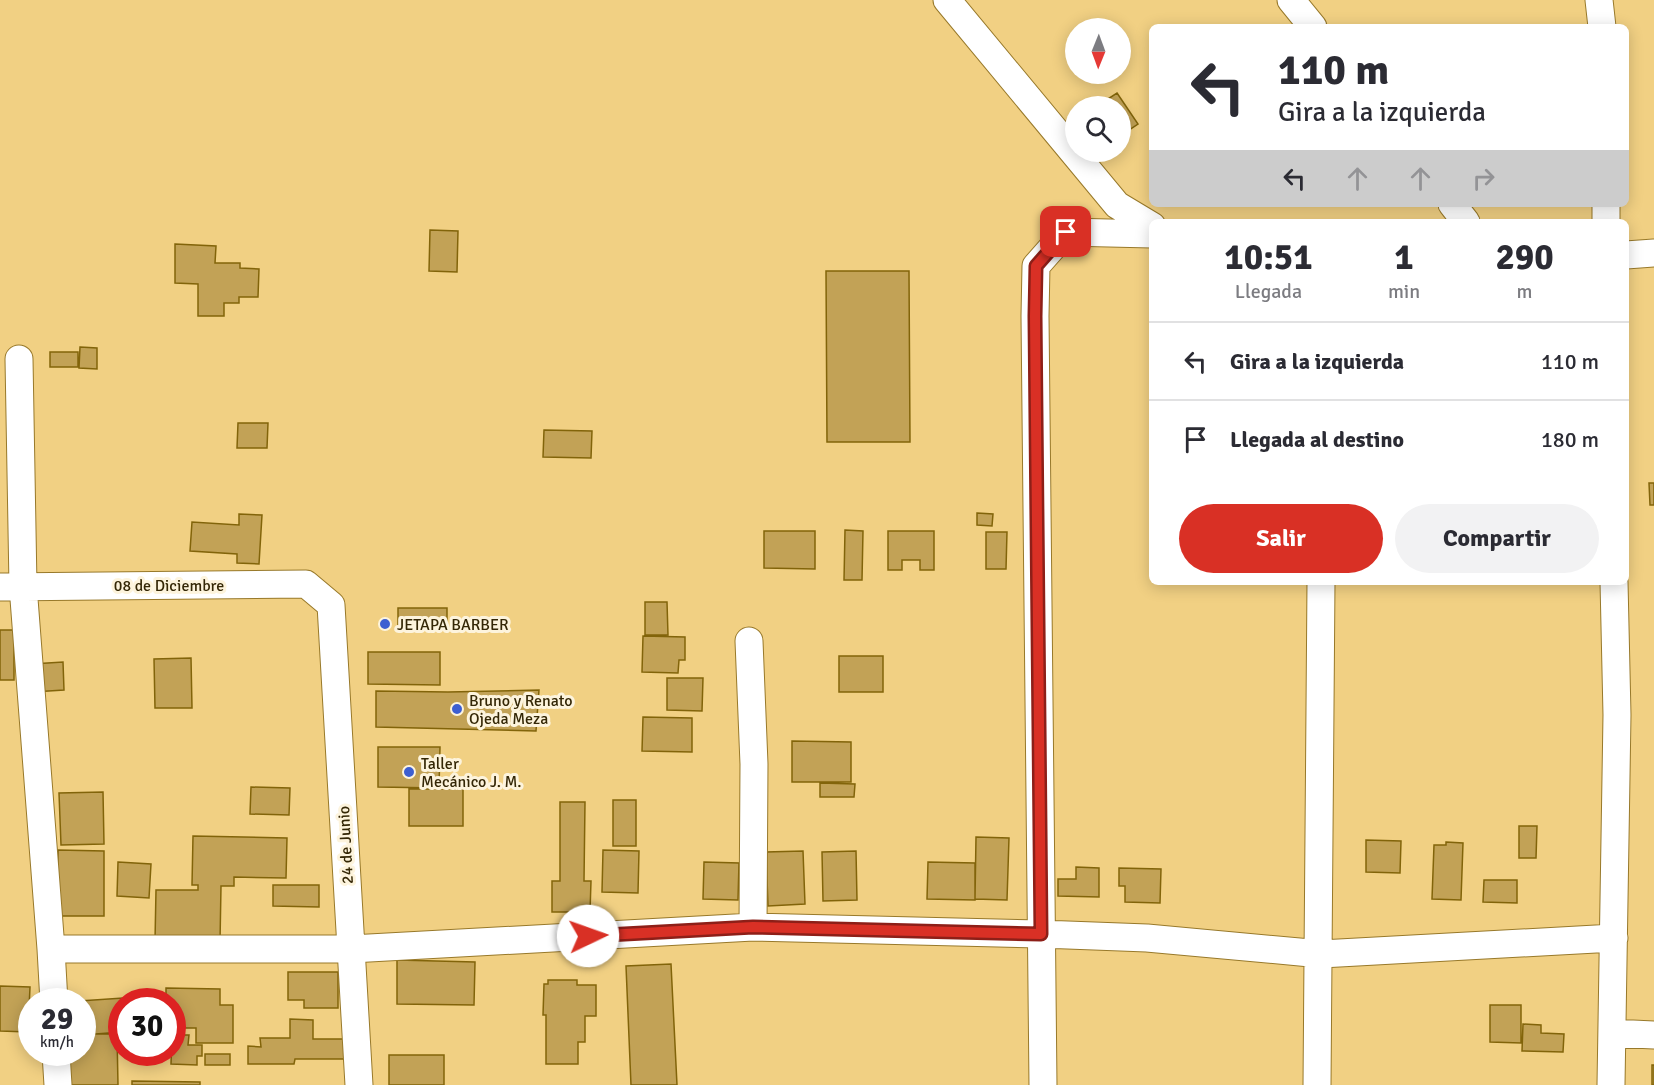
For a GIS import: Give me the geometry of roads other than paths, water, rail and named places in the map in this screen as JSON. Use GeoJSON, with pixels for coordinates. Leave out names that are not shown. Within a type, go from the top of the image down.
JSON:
{"type":"FeatureCollection","features":[{"type":"Feature","properties":{"kind":"street"},"geometry":{"type":"LineString","coordinates":[[947,0],[1117,205],[1149,224]]}},
{"type":"Feature","properties":{"kind":"street"},"geometry":{"type":"LineString","coordinates":[[1291,0],[1310,24]]}},
{"type":"Feature","properties":{"kind":"street"},"geometry":{"type":"LineString","coordinates":[[1599,0],[1602,24]]}},
{"type":"Feature","properties":{"kind":"street"},"geometry":{"type":"LineString","coordinates":[[1454,207],[1464,219]]}},
{"type":"Feature","properties":{"kind":"street"},"geometry":{"type":"LineString","coordinates":[[1043,1085],[1036,266],[1066,232],[1149,234]]}},
{"type":"Feature","properties":{"kind":"street"},"geometry":{"type":"LineString","coordinates":[[1629,255],[1654,253]]}},
{"type":"Feature","properties":{"kind":"street"},"geometry":{"type":"LineString","coordinates":[[19,359],[12,587],[53,988]]}},
{"type":"Feature","properties":{"kind":"street","name":"08 de Diciembre"},"geometry":{"type":"LineString","coordinates":[[12,587],[306,584],[331,605]]}},
{"type":"Feature","properties":{"kind":"street"},"geometry":{"type":"LineString","coordinates":[[1317,1085],[1322,585]]}},
{"type":"Feature","properties":{"kind":"street"},"geometry":{"type":"LineString","coordinates":[[1611,1085],[1617,715],[1614,585]]}},
{"type":"Feature","properties":{"kind":"street","name":"24 de Junio"},"geometry":{"type":"LineString","coordinates":[[331,605],[359,1085]]}},
{"type":"Feature","properties":{"kind":"street"},"geometry":{"type":"LineString","coordinates":[[749,641],[754,764],[753,927]]}},
{"type":"Feature","properties":{"kind":"street"},"geometry":{"type":"LineString","coordinates":[[51,949],[351,949],[753,927],[1147,938],[1318,954],[1614,938]]}},
{"type":"Feature","properties":{"kind":"street"},"geometry":{"type":"LineString","coordinates":[[1612,1033],[1654,1035]]}},
{"type":"Feature","properties":{"kind":"street"},"geometry":{"type":"LineString","coordinates":[[57,1066],[58,1085]]}},
{"type":"Feature","properties":{"kind":"place","name":"JETAPA BARBER"},"geometry":{"type":"Point","coordinates":[385,624]}},
{"type":"Feature","properties":{"kind":"place","name":"Bruno y Renato Ojeda Meza"},"geometry":{"type":"Point","coordinates":[457,709]}},
{"type":"Feature","properties":{"kind":"place","name":"Taller Mecánico J. M."},"geometry":{"type":"Point","coordinates":[409,772]}}]}
